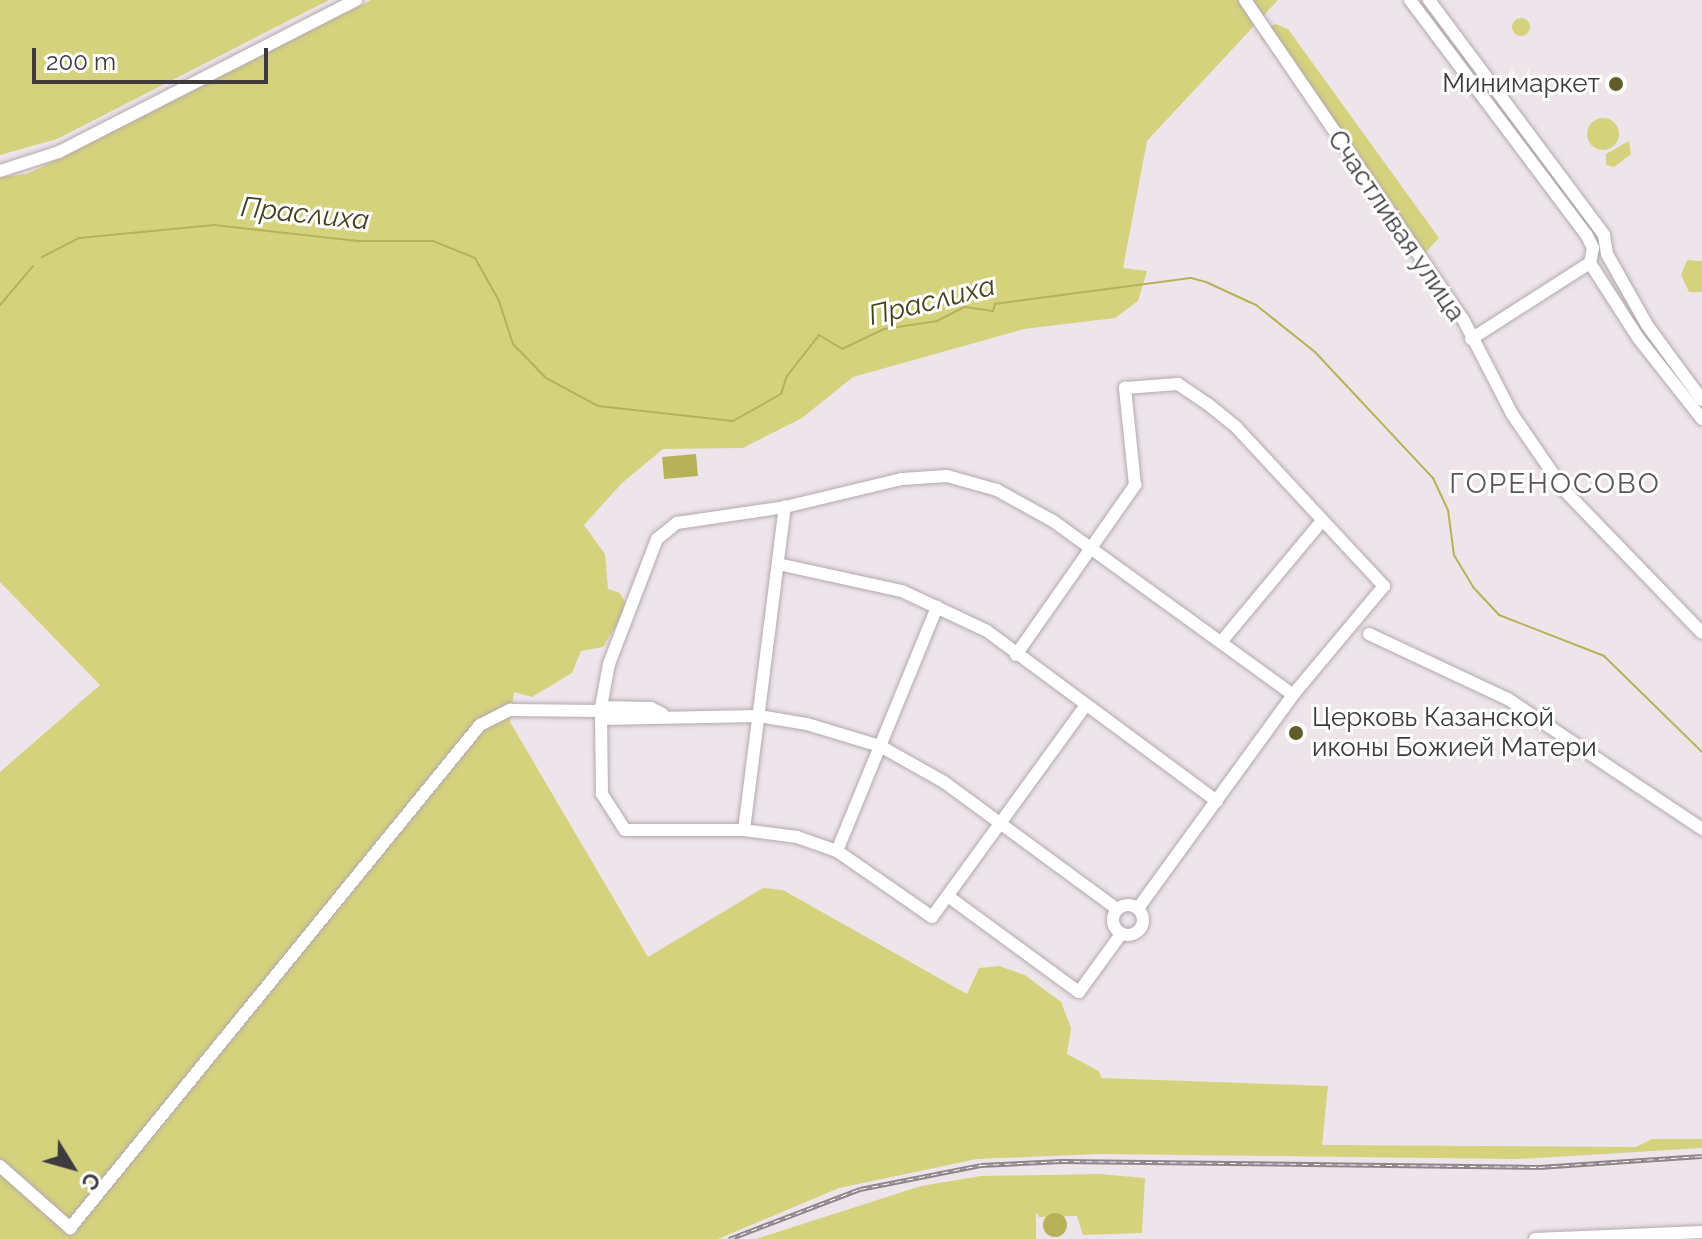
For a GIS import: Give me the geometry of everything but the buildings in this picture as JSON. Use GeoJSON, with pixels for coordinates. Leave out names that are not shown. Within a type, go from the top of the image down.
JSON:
{"type":"FeatureCollection","features":[{"type":"Feature","properties":{"kind":"street"},"geometry":{"type":"LineString","coordinates":[[0,171],[59,152],[356,0]]}},
{"type":"Feature","properties":{"kind":"street","name":"Счастливая улица"},"geometry":{"type":"LineString","coordinates":[[1245,0],[1463,319],[1471,339],[1565,491],[1702,633]]}},
{"type":"Feature","properties":{"kind":"street"},"geometry":{"type":"LineString","coordinates":[[1410,0],[1586,234],[1593,248],[1590,263],[1639,339],[1702,419]]}},
{"type":"Feature","properties":{"kind":"street"},"geometry":{"type":"LineString","coordinates":[[1429,0],[1604,235],[1607,254],[1647,325],[1702,400]]}},
{"type":"Feature","properties":{"kind":"street"},"geometry":{"type":"LineString","coordinates":[[1471,339],[1590,263]]}},
{"type":"Feature","properties":{"kind":"street"},"geometry":{"type":"LineString","coordinates":[[1016,655],[1135,485],[1125,388],[1178,384],[1209,405],[1237,428],[1321,522],[1384,586],[1293,695],[1138,908]]}},
{"type":"Feature","properties":{"kind":"street"},"geometry":{"type":"LineString","coordinates":[[1086,705],[932,917],[837,851],[797,837],[744,830],[625,830],[602,794],[601,712],[609,664],[657,539],[677,523],[785,507],[902,479],[947,476],[997,490],[1091,550],[1293,695]]}},
{"type":"Feature","properties":{"kind":"street"},"geometry":{"type":"LineString","coordinates":[[744,830],[785,507]]}},
{"type":"Feature","properties":{"kind":"street"},"geometry":{"type":"LineString","coordinates":[[1221,642],[1321,522]]}},
{"type":"Feature","properties":{"kind":"street"},"geometry":{"type":"LineString","coordinates":[[778,564],[864,580],[937,607],[987,631],[1217,801]]}},
{"type":"Feature","properties":{"kind":"street"},"geometry":{"type":"LineString","coordinates":[[837,851],[937,607]]}},
{"type":"Feature","properties":{"kind":"street"},"geometry":{"type":"LineString","coordinates":[[1369,634],[1508,699],[1702,829]]}},
{"type":"Feature","properties":{"kind":"street"},"geometry":{"type":"LineString","coordinates":[[0,1166],[70,1228],[472,733],[510,710],[601,712],[651,708],[663,714],[759,716],[807,724],[880,746],[944,782],[1117,909],[1138,908]]}},
{"type":"Feature","properties":{"kind":"street"},"geometry":{"type":"LineString","coordinates":[[949,897],[1079,992],[1121,934],[1138,932],[1143,916],[1138,908]]}},
{"type":"Feature","properties":{"kind":"street"},"geometry":{"type":"LineString","coordinates":[[1117,909],[1113,918],[1121,934]]}},
{"type":"Feature","properties":{"kind":"street"},"geometry":{"type":"LineString","coordinates":[[1535,1239],[1702,1232]]}},
{"type":"Feature","properties":{"kind":"shaded area"},"geometry":{"type":"Polygon","coordinates":[[[0,0],[329,0],[57,139],[0,155],[0,0]]]}},
{"type":"Feature","properties":{"kind":"shaded area"},"geometry":{"type":"Polygon","coordinates":[[[371,0],[1278,0],[1147,141],[1123,268],[1147,271],[1138,301],[1115,318],[1024,329],[853,377],[802,418],[743,448],[663,449],[622,483],[584,525],[605,554],[608,589],[620,593],[626,604],[616,626],[603,647],[581,651],[572,673],[532,697],[514,692],[510,722],[648,957],[763,888],[783,890],[967,994],[979,968],[999,966],[1025,975],[1061,1002],[1071,1028],[1067,1054],[1099,1071],[1101,1078],[1328,1086],[1322,1145],[1636,1147],[1652,1139],[1702,1139],[1702,1148],[1518,1159],[1098,1154],[977,1159],[839,1188],[718,1239],[0,1239],[0,772],[100,685],[0,582],[0,177],[27,174],[371,0]]]}},
{"type":"Feature","properties":{"kind":"shaded area"},"geometry":{"type":"Polygon","coordinates":[[[1521,18],[1530,27],[1521,36],[1512,27],[1521,18]]]}},
{"type":"Feature","properties":{"kind":"shaded area"},"geometry":{"type":"Polygon","coordinates":[[[1276,24],[1288,29],[1439,238],[1425,253],[1272,45],[1261,39],[1263,28],[1276,24]]]}},
{"type":"Feature","properties":{"kind":"shaded area"},"geometry":{"type":"Polygon","coordinates":[[[1603,118],[1614,123],[1619,134],[1614,145],[1603,150],[1592,145],[1587,134],[1592,123],[1603,118]]]}},
{"type":"Feature","properties":{"kind":"shaded area"},"geometry":{"type":"Polygon","coordinates":[[[1629,141],[1631,154],[1614,167],[1606,165],[1606,154],[1629,141]]]}},
{"type":"Feature","properties":{"kind":"shaded area"},"geometry":{"type":"Polygon","coordinates":[[[1687,260],[1702,261],[1702,292],[1689,292],[1681,275],[1687,260]]]}},
{"type":"Feature","properties":{"kind":"shaded area"},"geometry":{"type":"Polygon","coordinates":[[[696,454],[698,476],[664,479],[662,457],[696,454]]]}},
{"type":"Feature","properties":{"kind":"shaded area"},"geometry":{"type":"Polygon","coordinates":[[[1099,1174],[1145,1178],[1142,1233],[1083,1235],[1077,1216],[1039,1217],[1036,1212],[1036,1239],[756,1239],[921,1186],[981,1176],[1099,1174]]]}},
{"type":"Feature","properties":{"kind":"shaded area"},"geometry":{"type":"Polygon","coordinates":[[[1055,1213],[1066,1220],[1067,1225],[1060,1236],[1055,1237],[1044,1230],[1043,1225],[1050,1214],[1055,1213]]]}},
{"type":"Feature","properties":{"kind":"waterway","name":"Праслиха"},"geometry":{"type":"LineString","coordinates":[[42,257],[79,238],[214,225],[358,241],[433,241],[475,258],[499,301],[513,344],[546,378],[598,406],[733,421],[781,394],[787,376],[819,335],[842,349],[884,329],[937,321],[965,307],[993,311],[995,304],[1024,300],[1191,278],[1206,282],[1256,305],[1315,352],[1433,478],[1448,510],[1454,555],[1473,587],[1499,615],[1604,656],[1702,752]]}},
{"type":"Feature","properties":{"kind":"waterway","name":"Праслиха"},"geometry":{"type":"LineString","coordinates":[[0,305],[33,266]]}},
{"type":"Feature","properties":{"kind":"railway"},"geometry":{"type":"LineString","coordinates":[[729,1239],[860,1189],[981,1165],[1062,1161],[1539,1167],[1702,1156]]}},
{"type":"Feature","properties":{"kind":"place","name":"Минимаркет"},"geometry":{"type":"Point","coordinates":[1616,84]}},
{"type":"Feature","properties":{"kind":"place","name":"Церковь Казанской иконы Божией Матери"},"geometry":{"type":"Point","coordinates":[1296,733]}},
{"type":"Feature","properties":{"kind":"district","name":"ГОРЕНОСОВО"},"geometry":{"type":"Point","coordinates":[1555,484]}}]}
